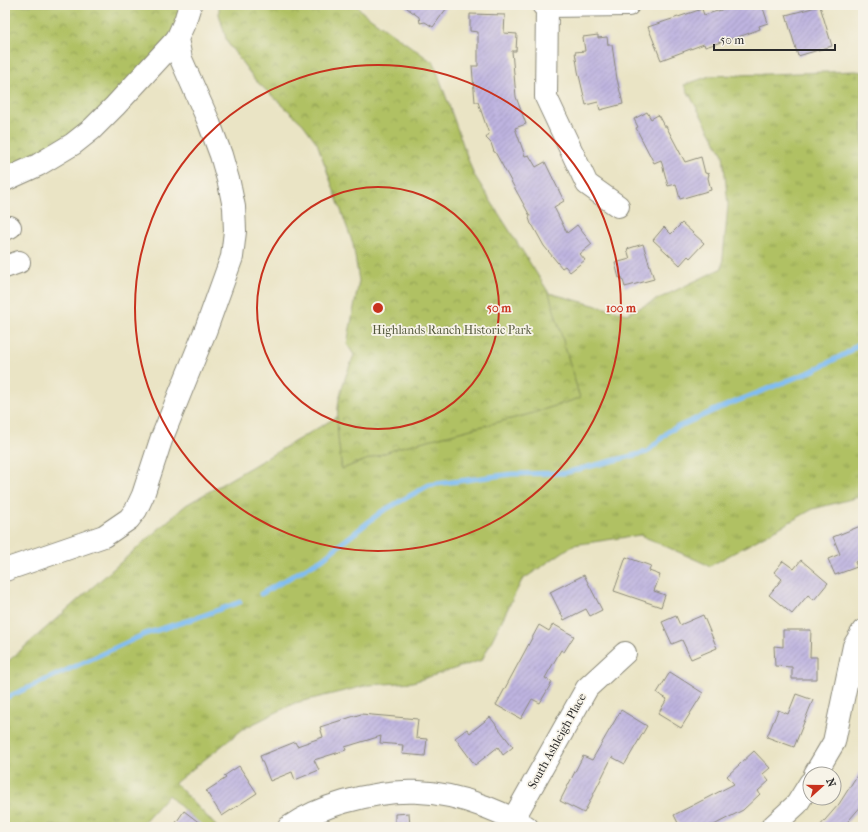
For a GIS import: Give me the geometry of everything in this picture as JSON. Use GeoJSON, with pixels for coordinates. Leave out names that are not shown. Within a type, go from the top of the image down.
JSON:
{"type":"FeatureCollection","features":[{"type":"Feature","properties":{"kind":"street"},"geometry":{"type":"LineString","coordinates":[[5,180],[38,165],[73,144],[92,129],[116,106],[177,39],[190,5]]}},
{"type":"Feature","properties":{"kind":"street"},"geometry":{"type":"LineString","coordinates":[[618,206],[587,184],[546,97],[545,6],[628,5]]}},
{"type":"Feature","properties":{"kind":"street"},"geometry":{"type":"LineString","coordinates":[[5,570],[104,536],[129,519],[136,510],[143,494],[161,440],[206,329],[232,257],[236,231],[234,207],[229,183],[221,155],[208,120],[181,59],[177,39]]}},
{"type":"Feature","properties":{"kind":"street"},"geometry":{"type":"LineString","coordinates":[[820,766],[834,742],[854,646],[863,631]]}},
{"type":"Feature","properties":{"kind":"street","name":"South Ashleigh Place"},"geometry":{"type":"LineString","coordinates":[[520,822],[587,688],[625,653]]}},
{"type":"Feature","properties":{"kind":"street"},"geometry":{"type":"LineString","coordinates":[[289,827],[319,809],[363,796],[384,793],[427,792],[448,795],[470,801],[520,822]]}},
{"type":"Feature","properties":{"kind":"street"},"geometry":{"type":"LineString","coordinates":[[772,827],[797,804],[802,796]]}},
{"type":"Feature","properties":{"kind":"green space"},"geometry":{"type":"Polygon","coordinates":[[[5,5],[190,5],[185,21],[79,136],[5,172],[5,5]]]}},
{"type":"Feature","properties":{"kind":"green space","name":"Highlands Ranch Historic Park"},"geometry":{"type":"Polygon","coordinates":[[[219,5],[357,5],[362,12],[434,63],[473,173],[549,293],[580,398],[530,414],[401,447],[342,469],[337,417],[342,389],[354,355],[347,344],[359,281],[353,244],[317,143],[303,124],[255,80],[227,42],[219,14],[219,5]]]}},
{"type":"Feature","properties":{"kind":"green space"},"geometry":{"type":"Polygon","coordinates":[[[863,72],[863,496],[813,509],[710,566],[640,535],[573,545],[522,580],[482,660],[413,682],[369,685],[295,703],[243,729],[175,783],[217,827],[203,827],[168,795],[139,827],[5,827],[5,664],[186,505],[549,293],[627,314],[722,268],[728,205],[723,155],[684,85],[710,76],[863,72]]]}},
{"type":"Feature","properties":{"kind":"building"},"geometry":{"type":"Polygon","coordinates":[[[403,5],[449,5],[433,27],[425,22],[420,23],[419,17],[403,5]]]}},
{"type":"Feature","properties":{"kind":"building"},"geometry":{"type":"Polygon","coordinates":[[[727,5],[762,5],[768,23],[759,26],[760,29],[744,35],[705,47],[704,44],[661,60],[648,27],[702,9],[704,15],[728,8],[727,5]]]}},
{"type":"Feature","properties":{"kind":"building"},"geometry":{"type":"Polygon","coordinates":[[[820,6],[832,46],[798,56],[786,15],[820,6]]]}},
{"type":"Feature","properties":{"kind":"building"},"geometry":{"type":"Polygon","coordinates":[[[470,14],[505,15],[504,33],[517,34],[516,51],[512,51],[516,97],[526,124],[515,128],[525,156],[529,155],[536,167],[545,162],[564,201],[554,207],[567,233],[577,225],[592,244],[580,254],[585,260],[570,272],[565,266],[562,268],[544,246],[531,224],[529,218],[530,216],[494,152],[491,143],[486,138],[489,134],[478,102],[475,102],[472,66],[478,66],[478,32],[470,31],[470,14]]]}},
{"type":"Feature","properties":{"kind":"building"},"geometry":{"type":"Polygon","coordinates":[[[598,35],[598,38],[607,37],[608,45],[612,45],[617,79],[623,104],[600,110],[598,102],[586,105],[575,52],[585,51],[583,37],[598,35]]]}},
{"type":"Feature","properties":{"kind":"building"},"geometry":{"type":"Polygon","coordinates":[[[647,112],[651,119],[658,115],[664,126],[666,126],[685,162],[701,157],[705,173],[709,174],[708,178],[711,190],[680,199],[676,184],[668,186],[661,160],[654,163],[636,128],[638,127],[634,119],[647,112]]]}},
{"type":"Feature","properties":{"kind":"building"},"geometry":{"type":"Polygon","coordinates":[[[682,223],[704,243],[690,258],[688,256],[680,265],[653,240],[664,227],[671,234],[682,223]]]}},
{"type":"Feature","properties":{"kind":"building"},"geometry":{"type":"Polygon","coordinates":[[[643,244],[654,279],[625,287],[622,277],[619,278],[615,263],[630,259],[627,249],[643,244]]]}},
{"type":"Feature","properties":{"kind":"building"},"geometry":{"type":"Polygon","coordinates":[[[863,525],[863,558],[855,562],[857,567],[835,575],[828,559],[840,554],[833,537],[863,525]]]}},
{"type":"Feature","properties":{"kind":"building"},"geometry":{"type":"Polygon","coordinates":[[[626,557],[651,566],[649,571],[660,575],[654,591],[665,595],[661,607],[614,591],[626,557]]]}},
{"type":"Feature","properties":{"kind":"building"},"geometry":{"type":"Polygon","coordinates":[[[801,560],[828,583],[814,600],[808,595],[792,614],[769,595],[782,579],[774,572],[783,561],[794,569],[801,560]]]}},
{"type":"Feature","properties":{"kind":"building"},"geometry":{"type":"Polygon","coordinates":[[[584,575],[602,610],[590,616],[586,609],[564,620],[550,592],[584,575]]]}},
{"type":"Feature","properties":{"kind":"building"},"geometry":{"type":"Polygon","coordinates":[[[703,615],[717,648],[691,659],[682,640],[672,644],[662,622],[676,616],[680,625],[703,615]]]}},
{"type":"Feature","properties":{"kind":"building"},"geometry":{"type":"Polygon","coordinates":[[[553,624],[574,636],[564,652],[561,650],[545,678],[552,682],[540,703],[532,699],[521,719],[496,705],[539,625],[549,631],[553,624]]]}},
{"type":"Feature","properties":{"kind":"building"},"geometry":{"type":"Polygon","coordinates":[[[783,630],[811,630],[810,657],[817,657],[817,679],[792,679],[792,667],[775,666],[774,646],[783,647],[783,630]]]}},
{"type":"Feature","properties":{"kind":"building"},"geometry":{"type":"Polygon","coordinates":[[[670,672],[703,693],[681,728],[658,714],[667,699],[657,693],[670,672]]]}},
{"type":"Feature","properties":{"kind":"building"},"geometry":{"type":"Polygon","coordinates":[[[796,694],[813,700],[794,747],[767,737],[778,710],[788,714],[796,694]]]}},
{"type":"Feature","properties":{"kind":"building"},"geometry":{"type":"Polygon","coordinates":[[[621,710],[647,726],[625,764],[612,757],[584,813],[560,801],[583,756],[592,760],[621,710]]]}},
{"type":"Feature","properties":{"kind":"building"},"geometry":{"type":"Polygon","coordinates":[[[361,714],[418,719],[416,738],[427,739],[425,756],[402,754],[403,745],[380,743],[381,736],[345,747],[346,750],[314,760],[319,770],[295,780],[292,772],[270,781],[260,756],[295,742],[297,746],[323,737],[320,727],[361,714]]]}},
{"type":"Feature","properties":{"kind":"building"},"geometry":{"type":"Polygon","coordinates":[[[490,717],[513,747],[503,755],[498,747],[475,765],[455,738],[467,729],[470,733],[490,717]]]}},
{"type":"Feature","properties":{"kind":"building"},"geometry":{"type":"Polygon","coordinates":[[[754,751],[770,768],[763,774],[769,781],[758,791],[760,794],[743,810],[710,827],[680,827],[674,815],[734,784],[727,776],[754,751]]]}},
{"type":"Feature","properties":{"kind":"building"},"geometry":{"type":"Polygon","coordinates":[[[239,766],[257,793],[222,816],[206,791],[226,778],[224,776],[239,766]]]}},
{"type":"Feature","properties":{"kind":"building"},"geometry":{"type":"Polygon","coordinates":[[[863,766],[863,804],[843,827],[819,827],[837,806],[842,806],[842,799],[863,766]]]}},
{"type":"Feature","properties":{"kind":"building"},"geometry":{"type":"Polygon","coordinates":[[[184,811],[205,827],[173,827],[184,811]]]}},
{"type":"Feature","properties":{"kind":"building"},"geometry":{"type":"Polygon","coordinates":[[[409,813],[410,827],[395,827],[395,814],[409,813]]]}},
{"type":"Feature","properties":{"kind":"waterway"},"geometry":{"type":"LineString","coordinates":[[261,594],[322,559],[381,512],[429,485],[511,474],[564,473],[647,452],[669,431],[715,410],[812,371],[847,353],[863,340]]}},
{"type":"Feature","properties":{"kind":"waterway"},"geometry":{"type":"LineString","coordinates":[[5,698],[145,634],[240,602]]}}]}
